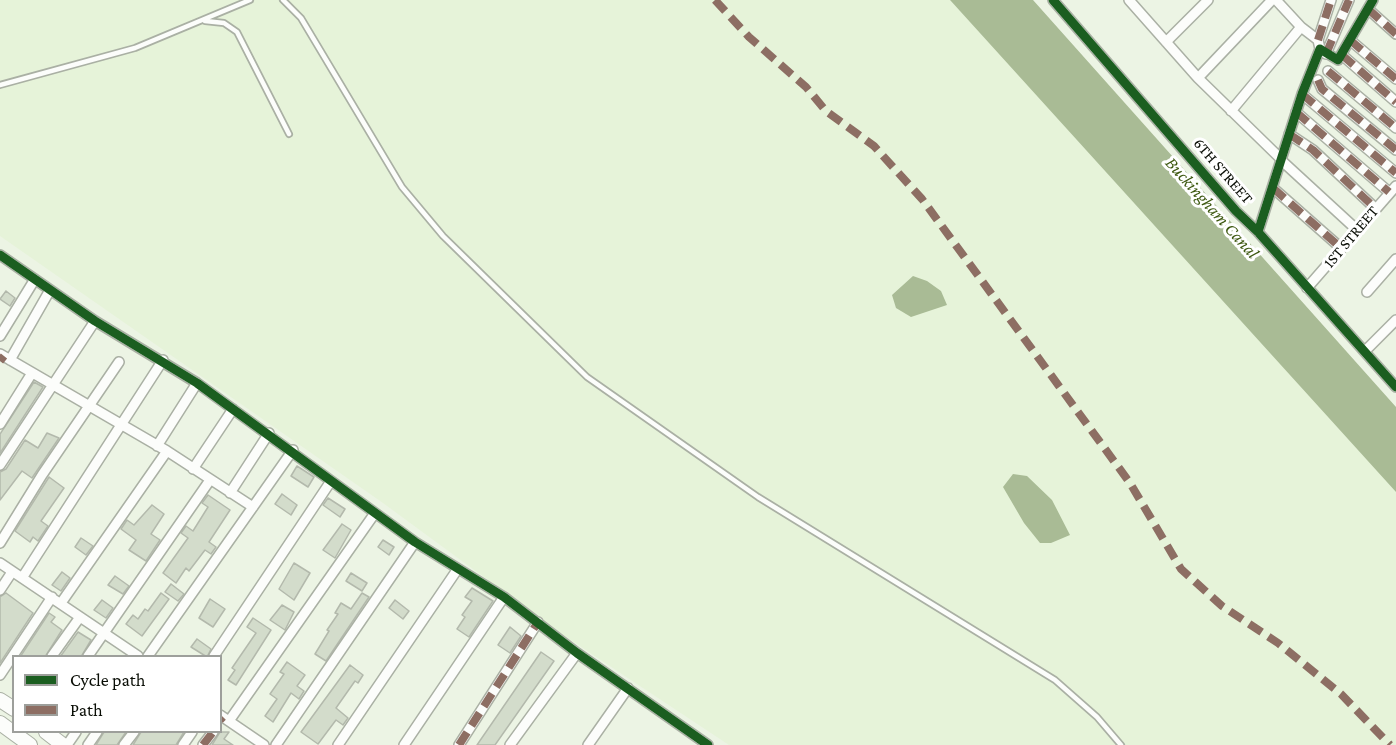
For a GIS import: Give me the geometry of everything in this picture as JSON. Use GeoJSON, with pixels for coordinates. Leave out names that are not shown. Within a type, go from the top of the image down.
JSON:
{"type":"FeatureCollection","features":[{"type":"Feature","properties":{"kind":"main road"},"geometry":{"type":"LineString","coordinates":[[14,733],[30,745]]}},
{"type":"Feature","properties":{"kind":"main road"},"geometry":{"type":"LineString","coordinates":[[47,733],[65,745]]}},
{"type":"Feature","properties":{"kind":"street","name":"6TH STREET"},"geometry":{"type":"LineString","coordinates":[[1053,0],[1236,211],[1258,232],[1395,383]]}},
{"type":"Feature","properties":{"kind":"street"},"geometry":{"type":"LineString","coordinates":[[1166,42],[1208,0]]}},
{"type":"Feature","properties":{"kind":"street"},"geometry":{"type":"LineString","coordinates":[[1198,78],[1274,0],[1321,48],[1340,58],[1396,102]]}},
{"type":"Feature","properties":{"kind":"street"},"geometry":{"type":"LineString","coordinates":[[1321,48],[1331,0]]}},
{"type":"Feature","properties":{"kind":"street"},"geometry":{"type":"LineString","coordinates":[[1258,232],[1309,76],[1321,48],[1349,0]]}},
{"type":"Feature","properties":{"kind":"street"},"geometry":{"type":"LineString","coordinates":[[1135,2],[1198,78],[1356,229]]}},
{"type":"Feature","properties":{"kind":"street"},"geometry":{"type":"LineString","coordinates":[[1318,80],[1340,58],[1371,4],[1396,34]]}},
{"type":"Feature","properties":{"kind":"street"},"geometry":{"type":"LineString","coordinates":[[1231,111],[1301,27]]}},
{"type":"Feature","properties":{"kind":"street"},"geometry":{"type":"LineString","coordinates":[[1350,40],[1396,79]]}},
{"type":"Feature","properties":{"kind":"street"},"geometry":{"type":"LineString","coordinates":[[1329,71],[1396,128]]}},
{"type":"Feature","properties":{"kind":"street"},"geometry":{"type":"LineString","coordinates":[[1309,76],[1318,80],[1323,89],[1396,150]]}},
{"type":"Feature","properties":{"kind":"street"},"geometry":{"type":"LineString","coordinates":[[1302,94],[1396,173]]}},
{"type":"Feature","properties":{"kind":"street"},"geometry":{"type":"LineString","coordinates":[[1296,111],[1393,189]]}},
{"type":"Feature","properties":{"kind":"street"},"geometry":{"type":"LineString","coordinates":[[1289,134],[1313,150],[1375,208]]}},
{"type":"Feature","properties":{"kind":"street"},"geometry":{"type":"LineString","coordinates":[[1273,188],[1341,248]]}},
{"type":"Feature","properties":{"kind":"street","name":"1ST STREET"},"geometry":{"type":"LineString","coordinates":[[1307,288],[1393,189]]}},
{"type":"Feature","properties":{"kind":"street"},"geometry":{"type":"LineString","coordinates":[[0,255],[95,321],[163,360],[197,383],[293,450],[415,542],[504,597],[577,653],[708,745]]}},
{"type":"Feature","properties":{"kind":"street"},"geometry":{"type":"LineString","coordinates":[[1367,292],[1396,259]]}},
{"type":"Feature","properties":{"kind":"street"},"geometry":{"type":"LineString","coordinates":[[0,336],[35,279]]}},
{"type":"Feature","properties":{"kind":"street"},"geometry":{"type":"LineString","coordinates":[[50,290],[3,358],[167,451],[254,507]]}},
{"type":"Feature","properties":{"kind":"street"},"geometry":{"type":"LineString","coordinates":[[1365,351],[1396,320]]}},
{"type":"Feature","properties":{"kind":"street"},"geometry":{"type":"LineString","coordinates":[[0,465],[95,321]]}},
{"type":"Feature","properties":{"kind":"street"},"geometry":{"type":"LineString","coordinates":[[22,578],[163,360]]}},
{"type":"Feature","properties":{"kind":"street"},"geometry":{"type":"LineString","coordinates":[[0,543],[42,475],[90,408],[119,362]]}},
{"type":"Feature","properties":{"kind":"street"},"geometry":{"type":"LineString","coordinates":[[0,424],[32,373]]}},
{"type":"Feature","properties":{"kind":"street"},"geometry":{"type":"LineString","coordinates":[[158,446],[197,383]]}},
{"type":"Feature","properties":{"kind":"street"},"geometry":{"type":"LineString","coordinates":[[193,469],[233,409]]}},
{"type":"Feature","properties":{"kind":"street"},"geometry":{"type":"LineString","coordinates":[[230,493],[268,433]]}},
{"type":"Feature","properties":{"kind":"street"},"geometry":{"type":"LineString","coordinates":[[149,655],[293,450]]}},
{"type":"Feature","properties":{"kind":"street"},"geometry":{"type":"LineString","coordinates":[[61,603],[167,451]]}},
{"type":"Feature","properties":{"kind":"street"},"geometry":{"type":"LineString","coordinates":[[89,655],[210,480]]}},
{"type":"Feature","properties":{"kind":"street"},"geometry":{"type":"LineString","coordinates":[[215,655],[331,480]]}},
{"type":"Feature","properties":{"kind":"street"},"geometry":{"type":"LineString","coordinates":[[264,745],[250,741],[223,718],[375,513]]}},
{"type":"Feature","properties":{"kind":"street"},"geometry":{"type":"LineString","coordinates":[[276,745],[415,542]]}},
{"type":"Feature","properties":{"kind":"street"},"geometry":{"type":"LineString","coordinates":[[0,563],[61,603],[132,655]]}},
{"type":"Feature","properties":{"kind":"street"},"geometry":{"type":"LineString","coordinates":[[338,745],[457,570]]}},
{"type":"Feature","properties":{"kind":"street"},"geometry":{"type":"LineString","coordinates":[[0,590],[12,572]]}},
{"type":"Feature","properties":{"kind":"street"},"geometry":{"type":"LineString","coordinates":[[13,655],[52,597]]}},
{"type":"Feature","properties":{"kind":"street"},"geometry":{"type":"LineString","coordinates":[[404,745],[504,597]]}},
{"type":"Feature","properties":{"kind":"street"},"geometry":{"type":"LineString","coordinates":[[53,655],[80,617]]}},
{"type":"Feature","properties":{"kind":"street"},"geometry":{"type":"LineString","coordinates":[[459,745],[538,622]]}},
{"type":"Feature","properties":{"kind":"street"},"geometry":{"type":"LineString","coordinates":[[510,745],[577,653]]}},
{"type":"Feature","properties":{"kind":"street"},"geometry":{"type":"LineString","coordinates":[[0,675],[12,657]]}},
{"type":"Feature","properties":{"kind":"street"},"geometry":{"type":"LineString","coordinates":[[593,743],[628,688]]}},
{"type":"Feature","properties":{"kind":"street"},"geometry":{"type":"LineString","coordinates":[[65,745],[75,733]]}},
{"type":"Feature","properties":{"kind":"street"},"geometry":{"type":"LineString","coordinates":[[124,745],[133,733]]}},
{"type":"Feature","properties":{"kind":"street"},"geometry":{"type":"LineString","coordinates":[[203,745],[212,733]]}},
{"type":"Feature","properties":{"kind":"lane"},"geometry":{"type":"LineString","coordinates":[[0,85],[135,48],[250,0]]}},
{"type":"Feature","properties":{"kind":"lane"},"geometry":{"type":"LineString","coordinates":[[283,0],[301,18],[402,187],[443,236],[587,377],[758,496],[1055,680],[1097,717],[1121,745]]}},
{"type":"Feature","properties":{"kind":"lane"},"geometry":{"type":"LineString","coordinates":[[203,20],[224,23],[237,32],[289,134]]}},
{"type":"Feature","properties":{"kind":"shaded area"},"geometry":{"type":"Polygon","coordinates":[[[0,0],[950,0],[1396,492],[1396,745],[729,745],[560,633],[383,503],[0,236],[0,0]]]}},
{"type":"Feature","properties":{"kind":"water","name":"Buckingham Canal"},"geometry":{"type":"Polygon","coordinates":[[[950,0],[1033,0],[1396,407],[1396,492],[950,0]]]}},
{"type":"Feature","properties":{"kind":"water"},"geometry":{"type":"Polygon","coordinates":[[[913,276],[927,281],[941,291],[947,305],[911,317],[896,308],[892,295],[913,276]]]}},
{"type":"Feature","properties":{"kind":"water"},"geometry":{"type":"Polygon","coordinates":[[[1013,474],[1027,476],[1052,500],[1070,535],[1051,543],[1040,543],[1024,523],[1003,487],[1013,474]]]}},
{"type":"Feature","properties":{"kind":"building"},"geometry":{"type":"Polygon","coordinates":[[[6,291],[15,298],[10,306],[0,299],[6,291]]]}},
{"type":"Feature","properties":{"kind":"building"},"geometry":{"type":"Polygon","coordinates":[[[34,382],[43,387],[0,453],[0,434],[34,382]]]}},
{"type":"Feature","properties":{"kind":"building"},"geometry":{"type":"Polygon","coordinates":[[[47,433],[59,438],[32,478],[22,471],[0,500],[0,472],[6,469],[25,440],[38,448],[47,433]]]}},
{"type":"Feature","properties":{"kind":"building"},"geometry":{"type":"Polygon","coordinates":[[[297,466],[314,477],[308,487],[291,476],[297,466]]]}},
{"type":"Feature","properties":{"kind":"building"},"geometry":{"type":"Polygon","coordinates":[[[49,477],[64,488],[41,521],[48,526],[38,541],[33,537],[30,542],[15,531],[49,477]]]}},
{"type":"Feature","properties":{"kind":"building"},"geometry":{"type":"Polygon","coordinates":[[[282,494],[297,505],[291,515],[275,504],[282,494]]]}},
{"type":"Feature","properties":{"kind":"building"},"geometry":{"type":"Polygon","coordinates":[[[208,495],[230,510],[209,542],[216,547],[211,554],[205,550],[189,571],[186,568],[176,583],[163,573],[188,538],[181,533],[186,526],[193,531],[208,507],[202,503],[208,495]]]}},
{"type":"Feature","properties":{"kind":"building"},"geometry":{"type":"Polygon","coordinates":[[[328,498],[345,509],[340,517],[323,505],[328,498]]]}},
{"type":"Feature","properties":{"kind":"building"},"geometry":{"type":"Polygon","coordinates":[[[152,505],[164,514],[151,534],[160,540],[146,561],[129,550],[136,540],[121,529],[127,520],[134,525],[152,505]]]}},
{"type":"Feature","properties":{"kind":"building"},"geometry":{"type":"Polygon","coordinates":[[[342,524],[351,530],[335,558],[323,550],[342,524]]]}},
{"type":"Feature","properties":{"kind":"building"},"geometry":{"type":"Polygon","coordinates":[[[81,538],[93,546],[86,555],[75,547],[81,538]]]}},
{"type":"Feature","properties":{"kind":"building"},"geometry":{"type":"Polygon","coordinates":[[[383,540],[394,547],[389,555],[378,547],[383,540]]]}},
{"type":"Feature","properties":{"kind":"building"},"geometry":{"type":"Polygon","coordinates":[[[294,563],[310,573],[294,600],[279,589],[294,563]]]}},
{"type":"Feature","properties":{"kind":"building"},"geometry":{"type":"Polygon","coordinates":[[[62,572],[70,578],[61,591],[52,585],[62,572]]]}},
{"type":"Feature","properties":{"kind":"building"},"geometry":{"type":"Polygon","coordinates":[[[351,573],[367,583],[362,591],[346,581],[351,573]]]}},
{"type":"Feature","properties":{"kind":"building"},"geometry":{"type":"Polygon","coordinates":[[[115,576],[129,586],[123,594],[108,585],[115,576]]]}},
{"type":"Feature","properties":{"kind":"building"},"geometry":{"type":"Polygon","coordinates":[[[171,584],[184,594],[178,601],[165,592],[171,584]]]}},
{"type":"Feature","properties":{"kind":"building"},"geometry":{"type":"Polygon","coordinates":[[[472,588],[493,601],[469,637],[457,629],[465,617],[462,615],[472,601],[465,597],[472,588]]]}},
{"type":"Feature","properties":{"kind":"building"},"geometry":{"type":"Polygon","coordinates":[[[6,593],[33,613],[0,663],[0,597],[6,593]]]}},
{"type":"Feature","properties":{"kind":"building"},"geometry":{"type":"Polygon","coordinates":[[[161,593],[169,599],[142,636],[126,624],[133,615],[138,619],[145,609],[148,611],[161,593]]]}},
{"type":"Feature","properties":{"kind":"building"},"geometry":{"type":"Polygon","coordinates":[[[362,593],[369,597],[326,661],[315,654],[338,614],[335,613],[341,603],[351,609],[362,593]]]}},
{"type":"Feature","properties":{"kind":"building"},"geometry":{"type":"Polygon","coordinates":[[[210,599],[225,609],[213,627],[199,618],[210,599]]]}},
{"type":"Feature","properties":{"kind":"building"},"geometry":{"type":"Polygon","coordinates":[[[102,600],[113,608],[106,618],[94,610],[102,600]]]}},
{"type":"Feature","properties":{"kind":"building"},"geometry":{"type":"Polygon","coordinates":[[[395,600],[409,611],[403,619],[389,608],[395,600]]]}},
{"type":"Feature","properties":{"kind":"building"},"geometry":{"type":"Polygon","coordinates":[[[282,605],[294,612],[285,630],[270,620],[282,605]]]}},
{"type":"Feature","properties":{"kind":"building"},"geometry":{"type":"Polygon","coordinates":[[[49,613],[55,617],[51,622],[62,630],[46,655],[21,655],[49,613]]]}},
{"type":"Feature","properties":{"kind":"building"},"geometry":{"type":"Polygon","coordinates":[[[253,618],[271,630],[236,685],[228,680],[235,670],[232,668],[256,633],[247,627],[253,618]]]}},
{"type":"Feature","properties":{"kind":"building"},"geometry":{"type":"Polygon","coordinates":[[[510,627],[521,636],[510,653],[498,645],[510,627]]]}},
{"type":"Feature","properties":{"kind":"building"},"geometry":{"type":"Polygon","coordinates":[[[78,632],[91,640],[82,655],[61,655],[78,632]]]}},
{"type":"Feature","properties":{"kind":"building"},"geometry":{"type":"Polygon","coordinates":[[[197,639],[211,649],[208,655],[204,655],[191,647],[197,639]]]}},
{"type":"Feature","properties":{"kind":"building"},"geometry":{"type":"Polygon","coordinates":[[[541,652],[554,661],[495,745],[477,745],[541,652]]]}},
{"type":"Feature","properties":{"kind":"building"},"geometry":{"type":"Polygon","coordinates":[[[287,662],[305,675],[297,686],[304,691],[299,699],[291,693],[273,722],[265,716],[277,699],[270,694],[284,674],[280,672],[287,662]]]}},
{"type":"Feature","properties":{"kind":"building"},"geometry":{"type":"Polygon","coordinates":[[[350,665],[363,675],[358,683],[355,681],[336,708],[348,718],[343,725],[336,720],[318,744],[301,732],[350,665]]]}},
{"type":"Feature","properties":{"kind":"building"},"geometry":{"type":"Polygon","coordinates":[[[229,732],[224,739],[233,745],[212,745],[219,733],[229,732]]]}},
{"type":"Feature","properties":{"kind":"building"},"geometry":{"type":"Polygon","coordinates":[[[103,733],[125,733],[117,745],[96,745],[103,733]]]}},
{"type":"Feature","properties":{"kind":"building"},"geometry":{"type":"Polygon","coordinates":[[[140,733],[183,733],[176,745],[133,745],[140,733]]]}},
{"type":"Feature","properties":{"kind":"marked path"},"geometry":{"type":"LineString","coordinates":[[715,0],[749,37],[806,87],[826,111],[874,146],[922,199],[1130,483],[1181,569],[1222,606],[1278,643],[1341,694],[1390,745]]}},
{"type":"Feature","properties":{"kind":"marked path"},"geometry":{"type":"LineString","coordinates":[[1318,40],[1331,0]]}},
{"type":"Feature","properties":{"kind":"marked path"},"geometry":{"type":"LineString","coordinates":[[1326,54],[1349,0]]}},
{"type":"Feature","properties":{"kind":"marked path"},"geometry":{"type":"LineString","coordinates":[[1368,9],[1396,34]]}},
{"type":"Feature","properties":{"kind":"marked path"},"geometry":{"type":"LineString","coordinates":[[1350,40],[1396,79]]}},
{"type":"Feature","properties":{"kind":"marked path"},"geometry":{"type":"LineString","coordinates":[[1342,55],[1396,102]]}},
{"type":"Feature","properties":{"kind":"marked path"},"geometry":{"type":"LineString","coordinates":[[1328,71],[1396,128]]}},
{"type":"Feature","properties":{"kind":"marked path"},"geometry":{"type":"LineString","coordinates":[[1318,80],[1322,89],[1396,150]]}},
{"type":"Feature","properties":{"kind":"marked path"},"geometry":{"type":"LineString","coordinates":[[1302,94],[1396,173]]}},
{"type":"Feature","properties":{"kind":"marked path"},"geometry":{"type":"LineString","coordinates":[[1296,112],[1389,192]]}},
{"type":"Feature","properties":{"kind":"marked path"},"geometry":{"type":"LineString","coordinates":[[1289,134],[1313,150],[1375,208]]}},
{"type":"Feature","properties":{"kind":"marked path"},"geometry":{"type":"LineString","coordinates":[[1273,188],[1341,248]]}},
{"type":"Feature","properties":{"kind":"marked path"},"geometry":{"type":"LineString","coordinates":[[0,361],[4,356]]}},
{"type":"Feature","properties":{"kind":"marked path"},"geometry":{"type":"LineString","coordinates":[[459,745],[538,622]]}},
{"type":"Feature","properties":{"kind":"marked path"},"geometry":{"type":"LineString","coordinates":[[203,745],[212,733]]}},
{"type":"Feature","properties":{"kind":"cycle path"},"geometry":{"type":"LineString","coordinates":[[1053,0],[1236,211],[1258,232],[1396,387]]}},
{"type":"Feature","properties":{"kind":"cycle path"},"geometry":{"type":"LineString","coordinates":[[1258,232],[1302,94],[1320,49],[1338,60],[1373,0]]}},
{"type":"Feature","properties":{"kind":"cycle path"},"geometry":{"type":"LineString","coordinates":[[0,255],[95,321],[197,383],[415,542],[504,597],[577,653],[708,745]]}}]}
